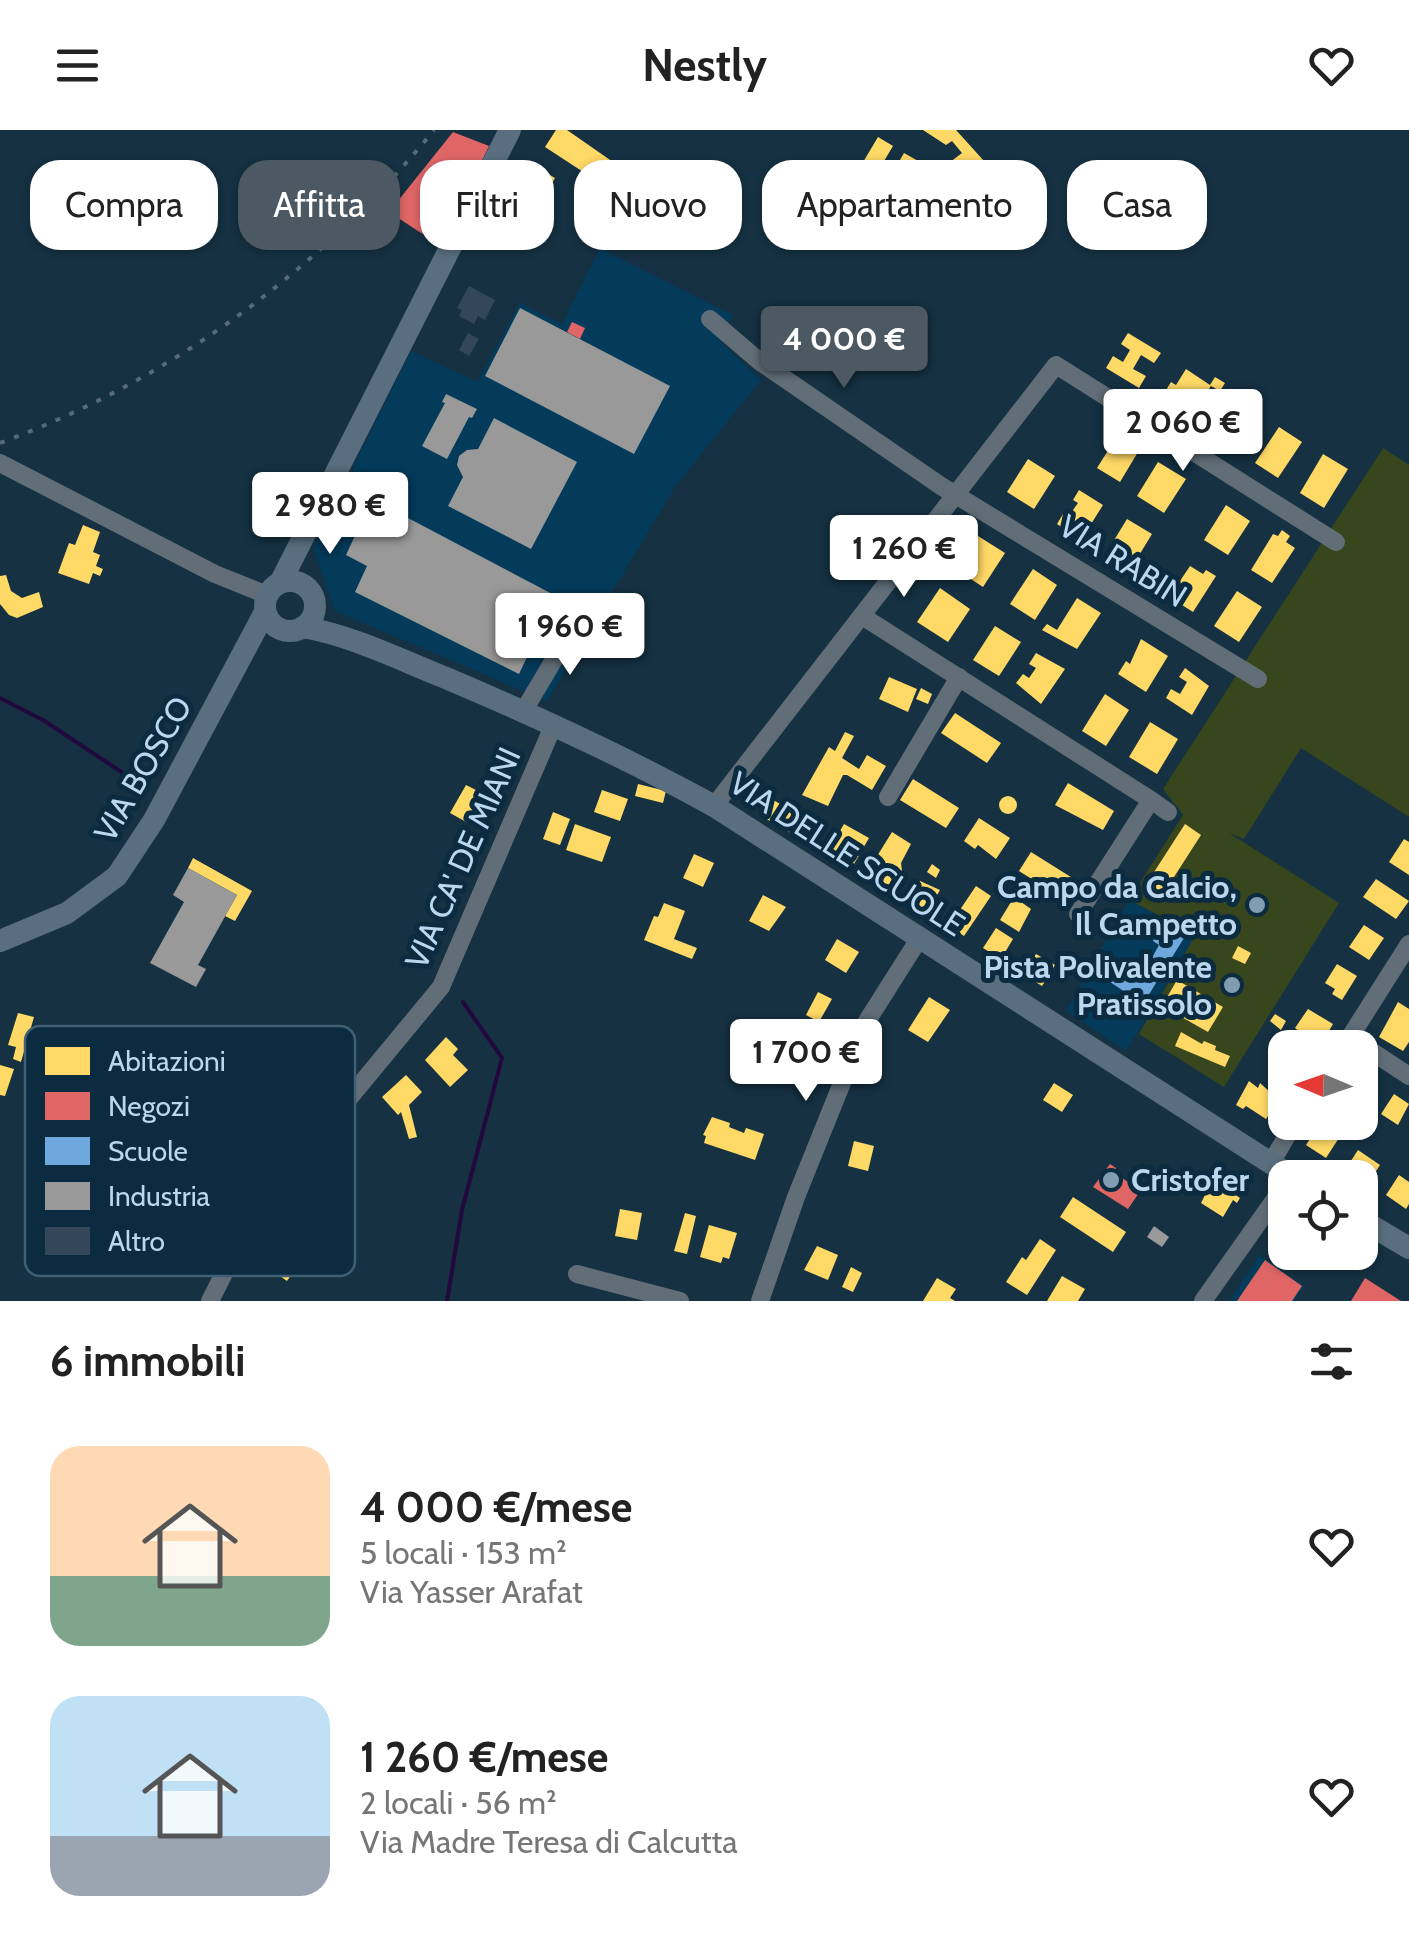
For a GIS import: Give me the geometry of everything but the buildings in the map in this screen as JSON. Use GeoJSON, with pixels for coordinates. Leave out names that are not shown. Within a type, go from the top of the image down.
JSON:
{"type":"FeatureCollection","features":[{"type":"Feature","properties":{"kind":"main road","name":"VIA BOSCO"},"geometry":{"type":"LineString","coordinates":[[0,940],[67,912],[117,876],[140,846],[232,680],[271,596],[510,130]]}},
{"type":"Feature","properties":{"kind":"main road","name":"VIA BOSCO"},"geometry":{"type":"LineString","coordinates":[[232,680],[264,649],[312,616],[304,556],[306,527]]}},
{"type":"Feature","properties":{"kind":"main road"},"geometry":{"type":"LineString","coordinates":[[297,629],[274,625],[271,596],[296,582],[311,595]]}},
{"type":"Feature","properties":{"kind":"main road","name":"VIA DELLE SCUOLE"},"geometry":{"type":"LineString","coordinates":[[311,595],[342,634]]}},
{"type":"Feature","properties":{"kind":"main road","name":"VIA DELLE SCUOLE"},"geometry":{"type":"LineString","coordinates":[[297,629],[342,634],[627,758],[714,806],[1268,1161]]}},
{"type":"Feature","properties":{"kind":"main road"},"geometry":{"type":"LineString","coordinates":[[1378,1230],[1409,1248]]}},
{"type":"Feature","properties":{"kind":"street","name":"VIA RABIN"},"geometry":{"type":"LineString","coordinates":[[710,319],[759,361],[955,495],[1258,679]]}},
{"type":"Feature","properties":{"kind":"street"},"geometry":{"type":"LineString","coordinates":[[714,806],[1056,365],[1336,542]]}},
{"type":"Feature","properties":{"kind":"street"},"geometry":{"type":"LineString","coordinates":[[0,463],[215,574],[271,596]]}},
{"type":"Feature","properties":{"kind":"street"},"geometry":{"type":"LineString","coordinates":[[862,616],[1168,812]]}},
{"type":"Feature","properties":{"kind":"street"},"geometry":{"type":"LineString","coordinates":[[524,712],[577,621]]}},
{"type":"Feature","properties":{"kind":"street"},"geometry":{"type":"LineString","coordinates":[[888,797],[958,677]]}},
{"type":"Feature","properties":{"kind":"street","name":"VIA CA' DE MIANI"},"geometry":{"type":"LineString","coordinates":[[355,1091],[441,987],[554,724]]}},
{"type":"Feature","properties":{"kind":"street"},"geometry":{"type":"LineString","coordinates":[[1078,914],[1152,800]]}},
{"type":"Feature","properties":{"kind":"street"},"geometry":{"type":"LineString","coordinates":[[760,1301],[817,1142],[867,1020],[919,939]]}},
{"type":"Feature","properties":{"kind":"street"},"geometry":{"type":"LineString","coordinates":[[1355,1030],[1409,944]]}},
{"type":"Feature","properties":{"kind":"street"},"geometry":{"type":"LineString","coordinates":[[1378,1059],[1409,1076]]}},
{"type":"Feature","properties":{"kind":"street","name":"VIA DELLE SCUOLE"},"geometry":{"type":"LineString","coordinates":[[1203,1301],[1268,1210]]}},
{"type":"Feature","properties":{"kind":"street"},"geometry":{"type":"LineString","coordinates":[[576,1274],[680,1301]]}},
{"type":"Feature","properties":{"kind":"street","name":"VIA CA' DE MIANI"},"geometry":{"type":"LineString","coordinates":[[210,1301],[223,1276]]}},
{"type":"Feature","properties":{"kind":"shaded area"},"geometry":{"type":"Polygon","coordinates":[[[599,250],[604,250],[733,315],[719,340],[761,380],[675,487],[547,701],[335,611],[313,547],[411,351],[477,382],[520,303],[562,324],[599,250]]]}},
{"type":"Feature","properties":{"kind":"shaded area"},"geometry":{"type":"Polygon","coordinates":[[[1129,900],[1194,939],[1126,1051],[1066,1011],[1129,900]]]}},
{"type":"Feature","properties":{"kind":"shaded area"},"geometry":{"type":"Polygon","coordinates":[[[1259,1255],[1268,1261],[1268,1270],[1281,1270],[1304,1286],[1294,1301],[1229,1301],[1259,1255]]]}},
{"type":"Feature","properties":{"kind":"green space"},"geometry":{"type":"Polygon","coordinates":[[[1383,448],[1409,465],[1409,817],[1301,748],[1244,839],[1229,833],[1339,903],[1224,1087],[1139,1034],[1193,939],[1129,900],[1183,815],[1163,789],[1383,448]]]}},
{"type":"Feature","properties":{"kind":"waterway"},"geometry":{"type":"LineString","coordinates":[[0,698],[43,720],[129,777]]}},
{"type":"Feature","properties":{"kind":"waterway"},"geometry":{"type":"LineString","coordinates":[[447,1301],[462,1210],[502,1058],[463,1002]]}},
{"type":"Feature","properties":{"kind":"railway"},"geometry":{"type":"LineString","coordinates":[[0,443],[124,387],[238,316],[342,230],[434,130]]}},
{"type":"Feature","properties":{"kind":"place","name":"Campo da Calcio, Il Campetto"},"geometry":{"type":"Point","coordinates":[1257,905]}},
{"type":"Feature","properties":{"kind":"place","name":"Pista Polivalente Pratissolo"},"geometry":{"type":"Point","coordinates":[1232,985]}},
{"type":"Feature","properties":{"kind":"place","name":"Cristofer"},"geometry":{"type":"Point","coordinates":[1111,1180]}}]}
